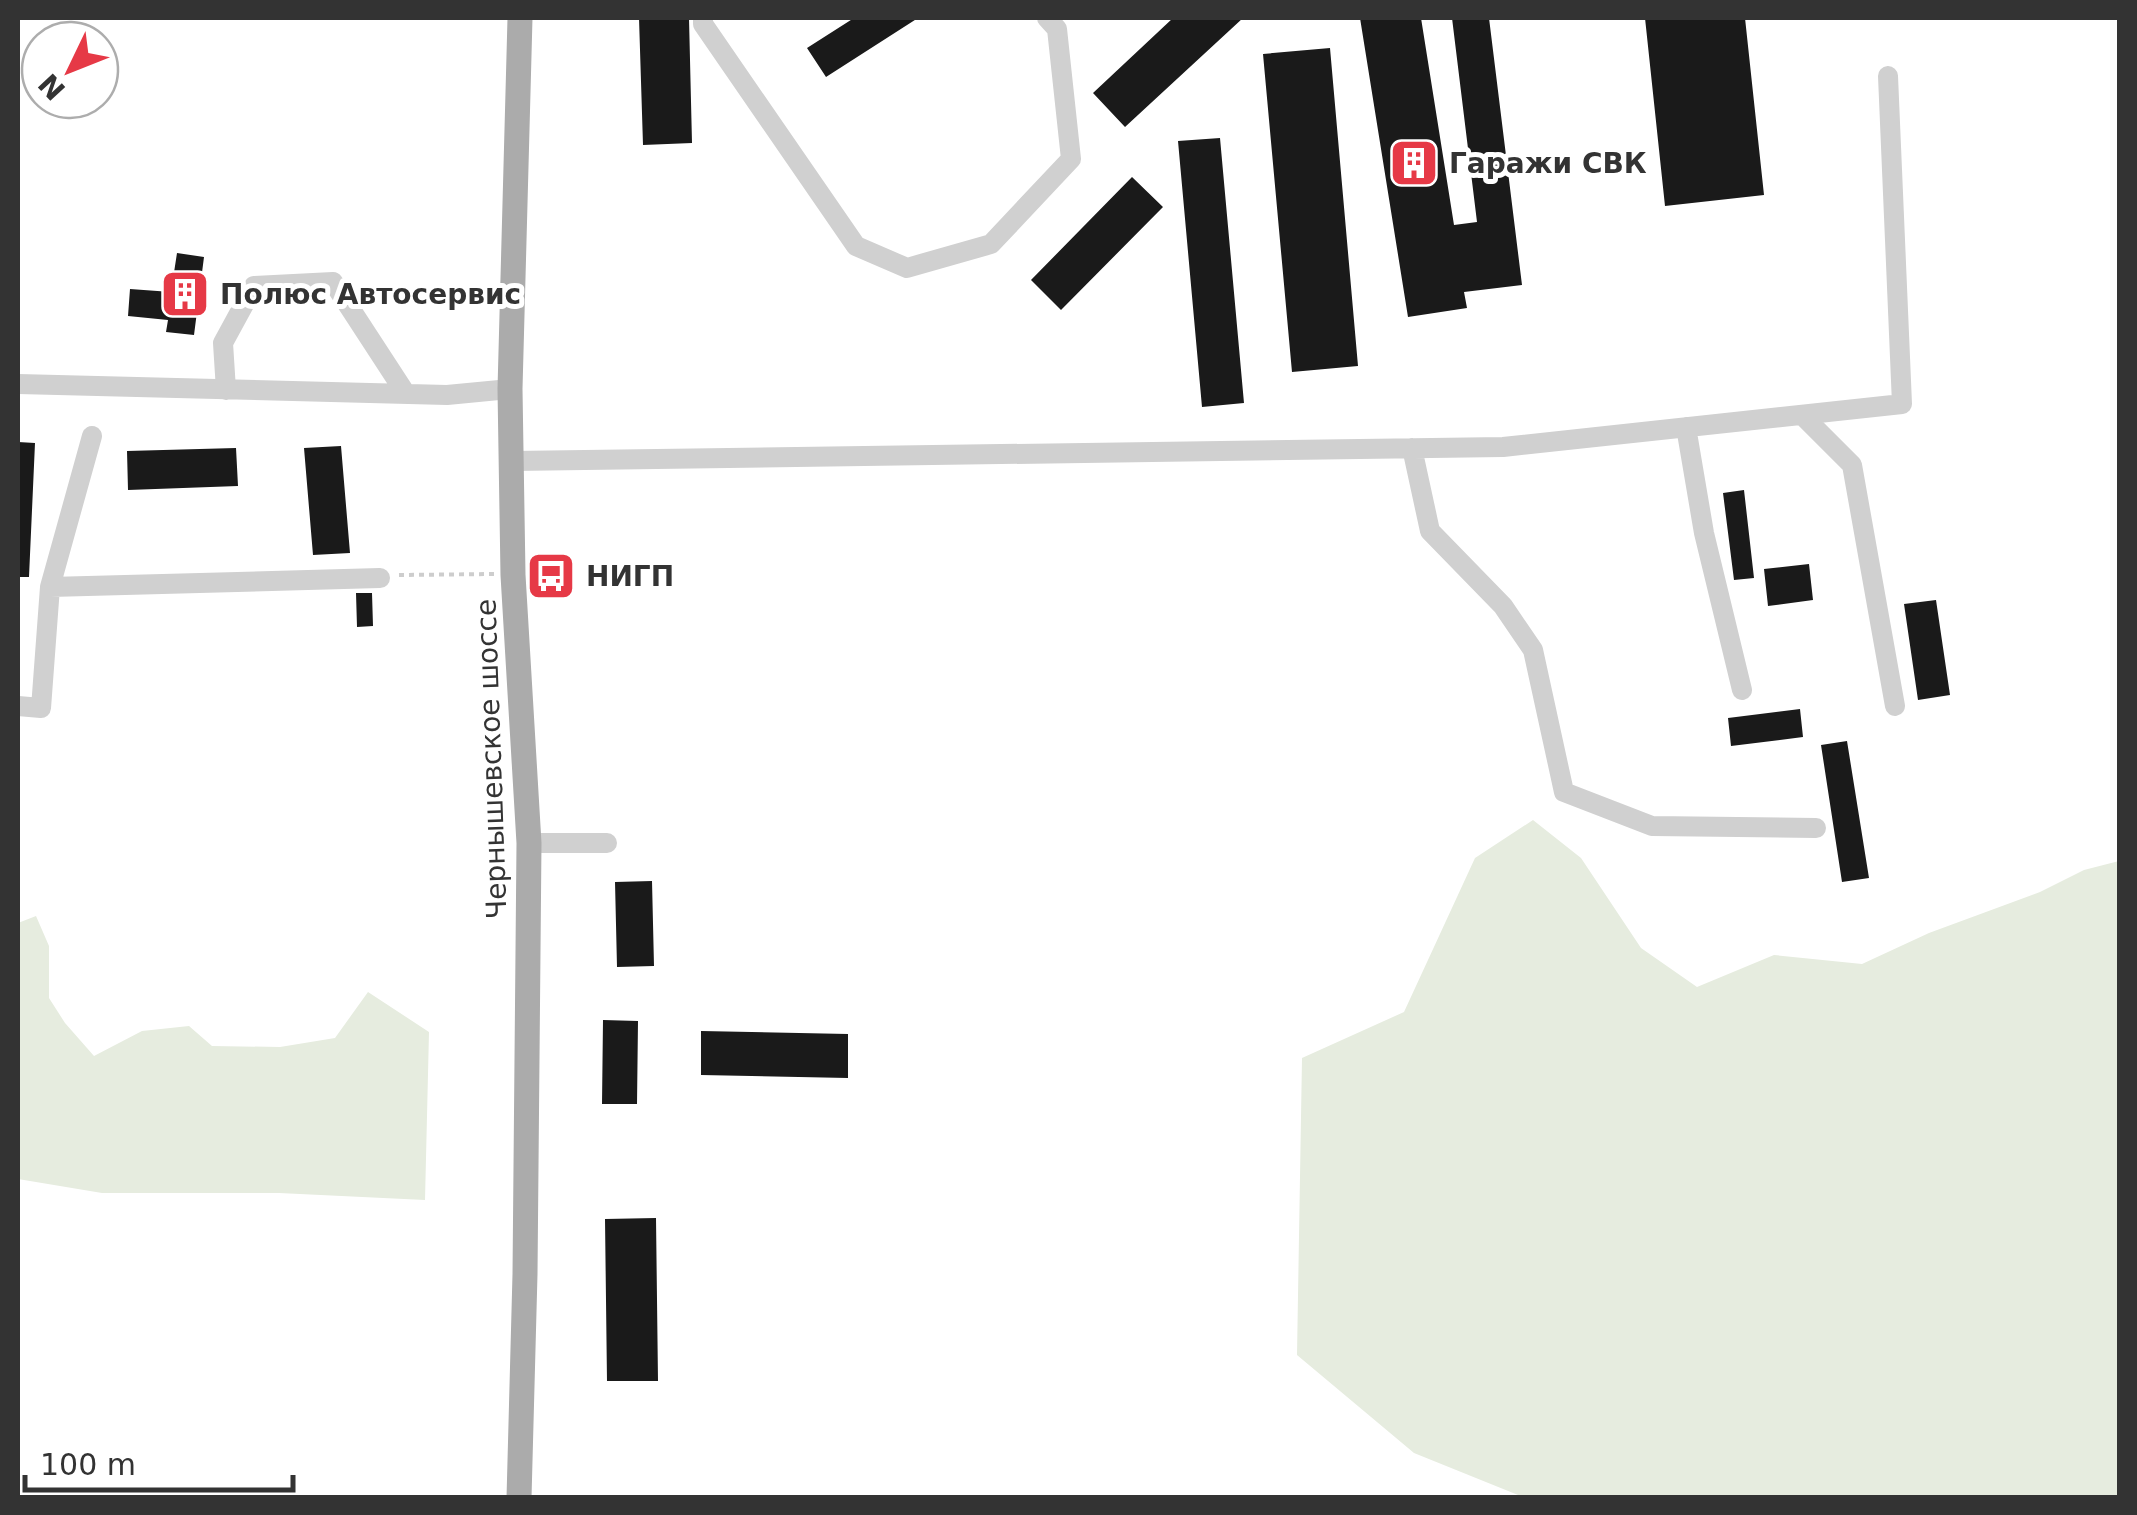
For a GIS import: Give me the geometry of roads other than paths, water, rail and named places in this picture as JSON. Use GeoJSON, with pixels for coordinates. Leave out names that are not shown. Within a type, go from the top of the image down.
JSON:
{"type":"FeatureCollection","features":[{"type":"Feature","properties":{"kind":"main road","name":"Чернышевское шоссе"},"geometry":{"type":"LineString","coordinates":[[518,1498],[525,1274],[529,843],[513,575],[510,389],[520,18]]}},
{"type":"Feature","properties":{"kind":"street"},"geometry":{"type":"LineString","coordinates":[[703,18],[703,24],[856,246],[906,268],[991,244],[1070,159],[1057,30],[1047,18]]}},
{"type":"Feature","properties":{"kind":"street"},"geometry":{"type":"LineString","coordinates":[[513,462],[1503,447],[1902,404],[1888,76]]}},
{"type":"Feature","properties":{"kind":"street"},"geometry":{"type":"LineString","coordinates":[[226,390],[223,343],[254,286],[333,282],[406,394]]}},
{"type":"Feature","properties":{"kind":"street"},"geometry":{"type":"LineString","coordinates":[[18,384],[447,396],[510,389]]}},
{"type":"Feature","properties":{"kind":"street"},"geometry":{"type":"LineString","coordinates":[[1802,415],[1852,465],[1895,706]]}},
{"type":"Feature","properties":{"kind":"street"},"geometry":{"type":"LineString","coordinates":[[1686,427],[1704,533],[1742,690]]}},
{"type":"Feature","properties":{"kind":"street"},"geometry":{"type":"LineString","coordinates":[[18,706],[40,708],[50,587],[92,436]]}},
{"type":"Feature","properties":{"kind":"street"},"geometry":{"type":"LineString","coordinates":[[1412,448],[1430,530],[1504,606],[1533,650],[1564,792],[1652,826],[1816,828]]}},
{"type":"Feature","properties":{"kind":"street"},"geometry":{"type":"LineString","coordinates":[[50,587],[380,578]]}},
{"type":"Feature","properties":{"kind":"street"},"geometry":{"type":"LineString","coordinates":[[529,843],[607,843]]}},
{"type":"Feature","properties":{"kind":"place","name":"Гаражи СВК"},"geometry":{"type":"Point","coordinates":[1414,163]}},
{"type":"Feature","properties":{"kind":"place","name":"Полюс Автосервис"},"geometry":{"type":"Point","coordinates":[185,294]}},
{"type":"Feature","properties":{"kind":"place","name":"НИГП"},"geometry":{"type":"Point","coordinates":[551,576]}}]}
